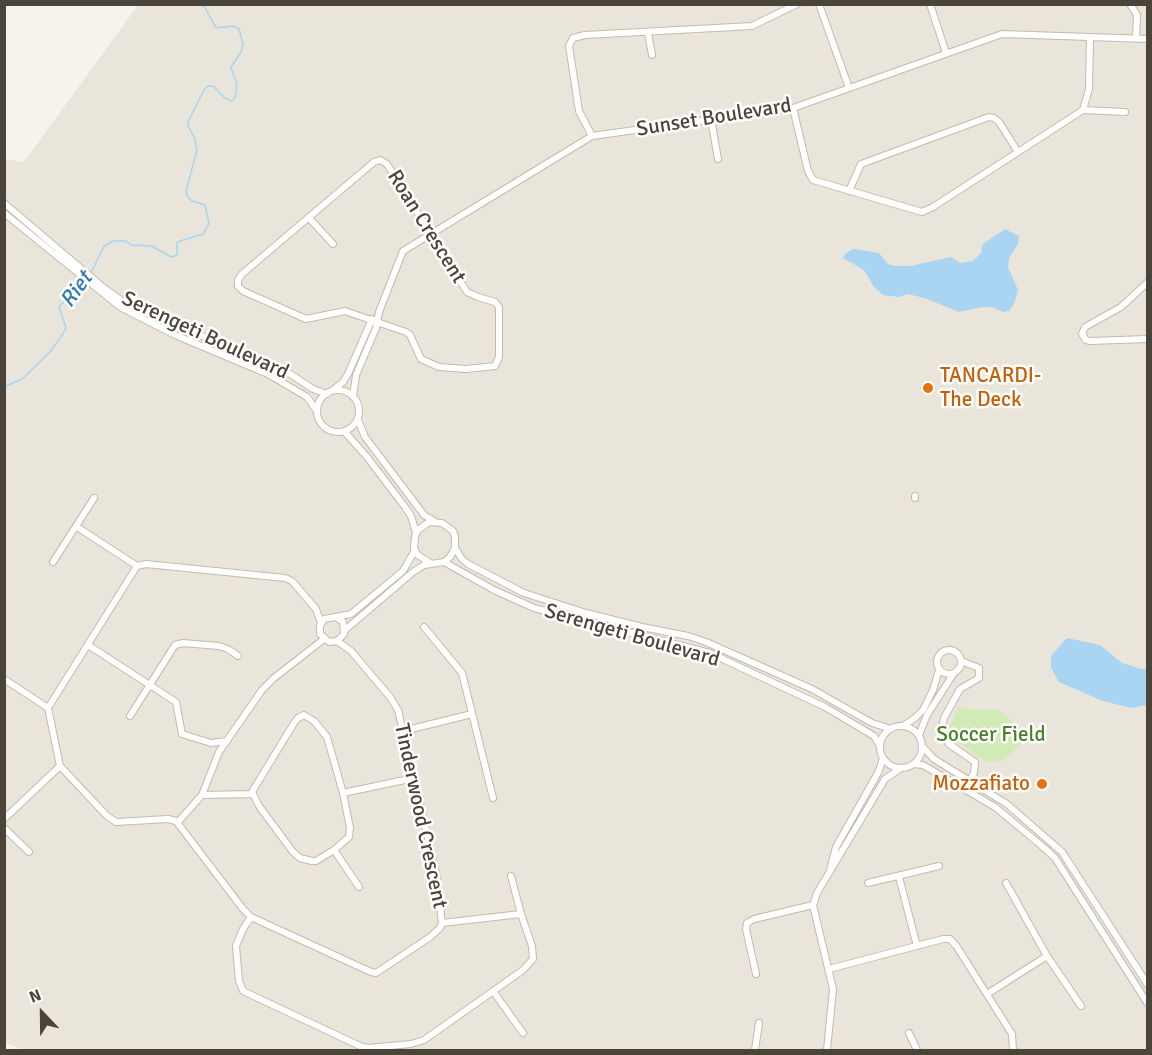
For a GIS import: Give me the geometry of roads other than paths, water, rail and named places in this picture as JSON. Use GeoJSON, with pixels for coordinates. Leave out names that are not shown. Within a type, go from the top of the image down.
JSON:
{"type":"FeatureCollection","features":[{"type":"Feature","properties":{"kind":"street"},"geometry":{"type":"LineString","coordinates":[[592,136],[579,111],[569,46],[570,40],[576,36],[752,26],[797,4]]}},
{"type":"Feature","properties":{"kind":"street"},"geometry":{"type":"LineString","coordinates":[[819,4],[849,88]]}},
{"type":"Feature","properties":{"kind":"street"},"geometry":{"type":"LineString","coordinates":[[930,4],[946,53]]}},
{"type":"Feature","properties":{"kind":"street"},"geometry":{"type":"LineString","coordinates":[[1130,4],[1136,10],[1138,17],[1136,38]]}},
{"type":"Feature","properties":{"kind":"street"},"geometry":{"type":"LineString","coordinates":[[648,33],[652,55]]}},
{"type":"Feature","properties":{"kind":"street","name":"Sunset Boulevard"},"geometry":{"type":"LineString","coordinates":[[374,321],[403,251],[592,136],[793,108],[1008,33],[1148,39]]}},
{"type":"Feature","properties":{"kind":"street"},"geometry":{"type":"LineString","coordinates":[[1083,110],[1089,89],[1090,37]]}},
{"type":"Feature","properties":{"kind":"street"},"geometry":{"type":"LineString","coordinates":[[793,108],[811,178],[819,183],[922,212],[1083,110],[1125,112]]}},
{"type":"Feature","properties":{"kind":"street"},"geometry":{"type":"LineString","coordinates":[[849,190],[861,164],[989,117],[999,122],[1017,152]]}},
{"type":"Feature","properties":{"kind":"street"},"geometry":{"type":"LineString","coordinates":[[711,119],[718,159]]}},
{"type":"Feature","properties":{"kind":"street","name":"Roan Crescent"},"geometry":{"type":"LineString","coordinates":[[380,160],[387,164],[430,234],[466,292],[495,302],[499,307],[499,357],[495,366],[486,368],[440,367],[422,359],[410,335],[406,332],[345,311],[306,319],[243,291],[238,286],[238,280],[242,274],[380,160]]}},
{"type":"Feature","properties":{"kind":"street","name":"Serengeti Boulevard"},"geometry":{"type":"LineString","coordinates":[[4,203],[120,308],[146,322],[268,374],[307,397],[317,411]]}},
{"type":"Feature","properties":{"kind":"street","name":"Serengeti Boulevard"},"geometry":{"type":"LineString","coordinates":[[4,213],[49,245]]}},
{"type":"Feature","properties":{"kind":"street"},"geometry":{"type":"LineString","coordinates":[[309,218],[333,244]]}},
{"type":"Feature","properties":{"kind":"street"},"geometry":{"type":"LineString","coordinates":[[1148,282],[1121,307],[1085,327],[1082,334],[1090,342],[1148,339]]}},
{"type":"Feature","properties":{"kind":"street","name":"Serengeti Boulevard"},"geometry":{"type":"LineString","coordinates":[[102,290],[129,306],[263,361],[292,375],[313,389],[330,392]]}},
{"type":"Feature","properties":{"kind":"street"},"geometry":{"type":"LineString","coordinates":[[358,420],[344,431],[333,432],[321,424],[317,411],[318,404],[345,380],[374,321]]}},
{"type":"Feature","properties":{"kind":"street"},"geometry":{"type":"LineString","coordinates":[[353,397],[363,347]]}},
{"type":"Feature","properties":{"kind":"street"},"geometry":{"type":"LineString","coordinates":[[321,623],[334,617],[351,614],[412,572],[430,563],[444,562],[455,548],[453,531],[424,515],[365,436],[358,420],[359,406],[353,397],[346,391],[330,392]]}},
{"type":"Feature","properties":{"kind":"street"},"geometry":{"type":"LineString","coordinates":[[344,431],[362,450],[405,507],[411,516],[416,533]]}},
{"type":"Feature","properties":{"kind":"street"},"geometry":{"type":"LineString","coordinates":[[53,562],[94,498]]}},
{"type":"Feature","properties":{"kind":"street"},"geometry":{"type":"LineString","coordinates":[[430,563],[418,555],[414,542],[416,533],[423,525],[436,522]]}},
{"type":"Feature","properties":{"kind":"street"},"geometry":{"type":"LineString","coordinates":[[76,527],[137,566],[146,564],[285,578],[292,581],[316,609],[321,623],[320,630],[324,639],[329,642],[337,641],[407,566],[415,550]]}},
{"type":"Feature","properties":{"kind":"street","name":"Serengeti Boulevard"},"geometry":{"type":"LineString","coordinates":[[455,548],[464,562],[524,593],[586,612],[706,642],[812,689],[872,723],[891,729]]}},
{"type":"Feature","properties":{"kind":"street","name":"Serengeti Boulevard"},"geometry":{"type":"LineString","coordinates":[[444,562],[474,580],[534,608],[710,653],[825,707],[874,736],[880,746]]}},
{"type":"Feature","properties":{"kind":"street"},"geometry":{"type":"LineString","coordinates":[[137,566],[48,708],[57,761],[116,822],[168,819],[178,822],[202,795],[219,752],[262,690],[324,639]]}},
{"type":"Feature","properties":{"kind":"street"},"geometry":{"type":"LineString","coordinates":[[316,609],[343,622],[345,632]]}},
{"type":"Feature","properties":{"kind":"street"},"geometry":{"type":"LineString","coordinates":[[424,627],[462,673],[493,798]]}},
{"type":"Feature","properties":{"kind":"street","name":"Tinderwood Crescent"},"geometry":{"type":"LineString","coordinates":[[345,632],[351,651]]}},
{"type":"Feature","properties":{"kind":"street","name":"Tinderwood Crescent"},"geometry":{"type":"LineString","coordinates":[[178,822],[251,917],[374,973],[382,970],[440,928],[442,923],[436,873],[403,731],[394,702],[351,651],[337,641]]}},
{"type":"Feature","properties":{"kind":"street"},"geometry":{"type":"LineString","coordinates":[[130,716],[171,648],[178,644],[225,647],[238,657]]}},
{"type":"Feature","properties":{"kind":"street"},"geometry":{"type":"LineString","coordinates":[[88,645],[176,702],[182,734],[211,743],[227,741]]}},
{"type":"Feature","properties":{"kind":"street"},"geometry":{"type":"LineString","coordinates":[[901,768],[890,765],[883,758],[880,746],[885,734],[915,718],[923,710],[936,683],[939,670],[936,660],[943,651],[954,651],[961,661],[979,668],[979,678],[960,689],[944,718],[942,728],[949,744],[975,762],[976,768],[970,780]]}},
{"type":"Feature","properties":{"kind":"street"},"geometry":{"type":"LineString","coordinates":[[919,735],[925,719],[959,669],[961,661]]}},
{"type":"Feature","properties":{"kind":"street"},"geometry":{"type":"LineString","coordinates":[[939,670],[947,674],[955,672]]}},
{"type":"Feature","properties":{"kind":"street"},"geometry":{"type":"LineString","coordinates":[[4,679],[48,708]]}},
{"type":"Feature","properties":{"kind":"street"},"geometry":{"type":"LineString","coordinates":[[403,731],[472,714]]}},
{"type":"Feature","properties":{"kind":"street"},"geometry":{"type":"LineString","coordinates":[[304,715],[314,721],[327,737],[343,793],[350,834],[347,841],[316,861],[300,858],[288,846],[252,794],[253,788],[294,723],[304,715]]}},
{"type":"Feature","properties":{"kind":"street"},"geometry":{"type":"LineString","coordinates":[[902,726],[915,730],[919,735],[922,746],[921,756],[914,764]]}},
{"type":"Feature","properties":{"kind":"street"},"geometry":{"type":"LineString","coordinates":[[211,743],[219,752]]}},
{"type":"Feature","properties":{"kind":"street"},"geometry":{"type":"LineString","coordinates":[[922,746],[934,759],[1007,804],[1062,852],[1148,985]]}},
{"type":"Feature","properties":{"kind":"street"},"geometry":{"type":"LineString","coordinates":[[828,876],[840,839],[879,771],[883,758]]}},
{"type":"Feature","properties":{"kind":"street"},"geometry":{"type":"LineString","coordinates":[[827,1050],[833,988],[813,905],[817,893],[885,779],[901,768],[914,764],[923,765],[995,807],[1055,858],[1148,1004]]}},
{"type":"Feature","properties":{"kind":"street"},"geometry":{"type":"LineString","coordinates":[[4,819],[60,766]]}},
{"type":"Feature","properties":{"kind":"street"},"geometry":{"type":"LineString","coordinates":[[343,793],[414,778]]}},
{"type":"Feature","properties":{"kind":"street"},"geometry":{"type":"LineString","coordinates":[[202,795],[252,794]]}},
{"type":"Feature","properties":{"kind":"street"},"geometry":{"type":"LineString","coordinates":[[850,820],[858,825]]}},
{"type":"Feature","properties":{"kind":"street"},"geometry":{"type":"LineString","coordinates":[[4,828],[29,852]]}},
{"type":"Feature","properties":{"kind":"street"},"geometry":{"type":"LineString","coordinates":[[840,839],[848,844]]}},
{"type":"Feature","properties":{"kind":"street"},"geometry":{"type":"LineString","coordinates":[[334,850],[359,886]]}},
{"type":"Feature","properties":{"kind":"street"},"geometry":{"type":"LineString","coordinates":[[868,884],[939,866]]}},
{"type":"Feature","properties":{"kind":"street"},"geometry":{"type":"LineString","coordinates":[[251,917],[236,946],[239,981],[246,993],[362,1047],[411,1044],[424,1040],[528,966],[534,957],[511,876]]}},
{"type":"Feature","properties":{"kind":"street"},"geometry":{"type":"LineString","coordinates":[[899,877],[917,946]]}},
{"type":"Feature","properties":{"kind":"street"},"geometry":{"type":"LineString","coordinates":[[1006,883],[1047,956],[1081,1006]]}},
{"type":"Feature","properties":{"kind":"street"},"geometry":{"type":"LineString","coordinates":[[756,974],[747,923],[754,919],[813,905]]}},
{"type":"Feature","properties":{"kind":"street"},"geometry":{"type":"LineString","coordinates":[[442,923],[521,914]]}},
{"type":"Feature","properties":{"kind":"street"},"geometry":{"type":"LineString","coordinates":[[829,969],[950,939],[1012,1034],[1012,1050]]}},
{"type":"Feature","properties":{"kind":"street"},"geometry":{"type":"LineString","coordinates":[[987,994],[1047,956]]}},
{"type":"Feature","properties":{"kind":"street"},"geometry":{"type":"LineString","coordinates":[[493,991],[523,1033]]}},
{"type":"Feature","properties":{"kind":"street"},"geometry":{"type":"LineString","coordinates":[[755,1050],[759,1023]]}},
{"type":"Feature","properties":{"kind":"street"},"geometry":{"type":"LineString","coordinates":[[909,1033],[917,1050]]}},
{"type":"Feature","properties":{"kind":"water"},"geometry":{"type":"Polygon","coordinates":[[[1005,229],[1019,236],[1018,244],[1009,258],[1008,267],[1018,290],[1014,304],[1009,311],[1003,312],[992,307],[983,307],[959,312],[925,298],[907,294],[899,297],[883,295],[874,287],[864,270],[843,258],[853,249],[879,253],[888,264],[895,266],[911,266],[951,257],[960,263],[973,261],[981,253],[983,244],[1005,229]]]}},
{"type":"Feature","properties":{"kind":"water"},"geometry":{"type":"Polygon","coordinates":[[[1067,638],[1100,645],[1122,663],[1147,669],[1147,705],[1131,708],[1103,701],[1059,682],[1051,668],[1051,656],[1067,638]]]}},
{"type":"Feature","properties":{"kind":"waterway","name":"Riet"},"geometry":{"type":"LineString","coordinates":[[91,273],[104,246],[113,241],[152,246],[171,257],[177,255],[177,242],[203,234],[209,224],[205,205],[192,201],[187,196],[186,191],[197,150],[188,122],[208,86],[213,86],[231,101],[235,98],[237,84],[231,67],[241,52],[243,44],[239,29],[233,26],[216,28],[203,4]]}},
{"type":"Feature","properties":{"kind":"waterway","name":"Riet"},"geometry":{"type":"LineString","coordinates":[[4,387],[22,379],[49,353],[66,328],[59,307],[84,281]]}},
{"type":"Feature","properties":{"kind":"place","name":"TANCARDI- The Deck"},"geometry":{"type":"Point","coordinates":[928,388]}},
{"type":"Feature","properties":{"kind":"place","name":"Mozzafiato"},"geometry":{"type":"Point","coordinates":[1042,784]}},
{"type":"Feature","properties":{"kind":"park label","name":"Soccer Field"},"geometry":{"type":"Point","coordinates":[991,735]}}]}
